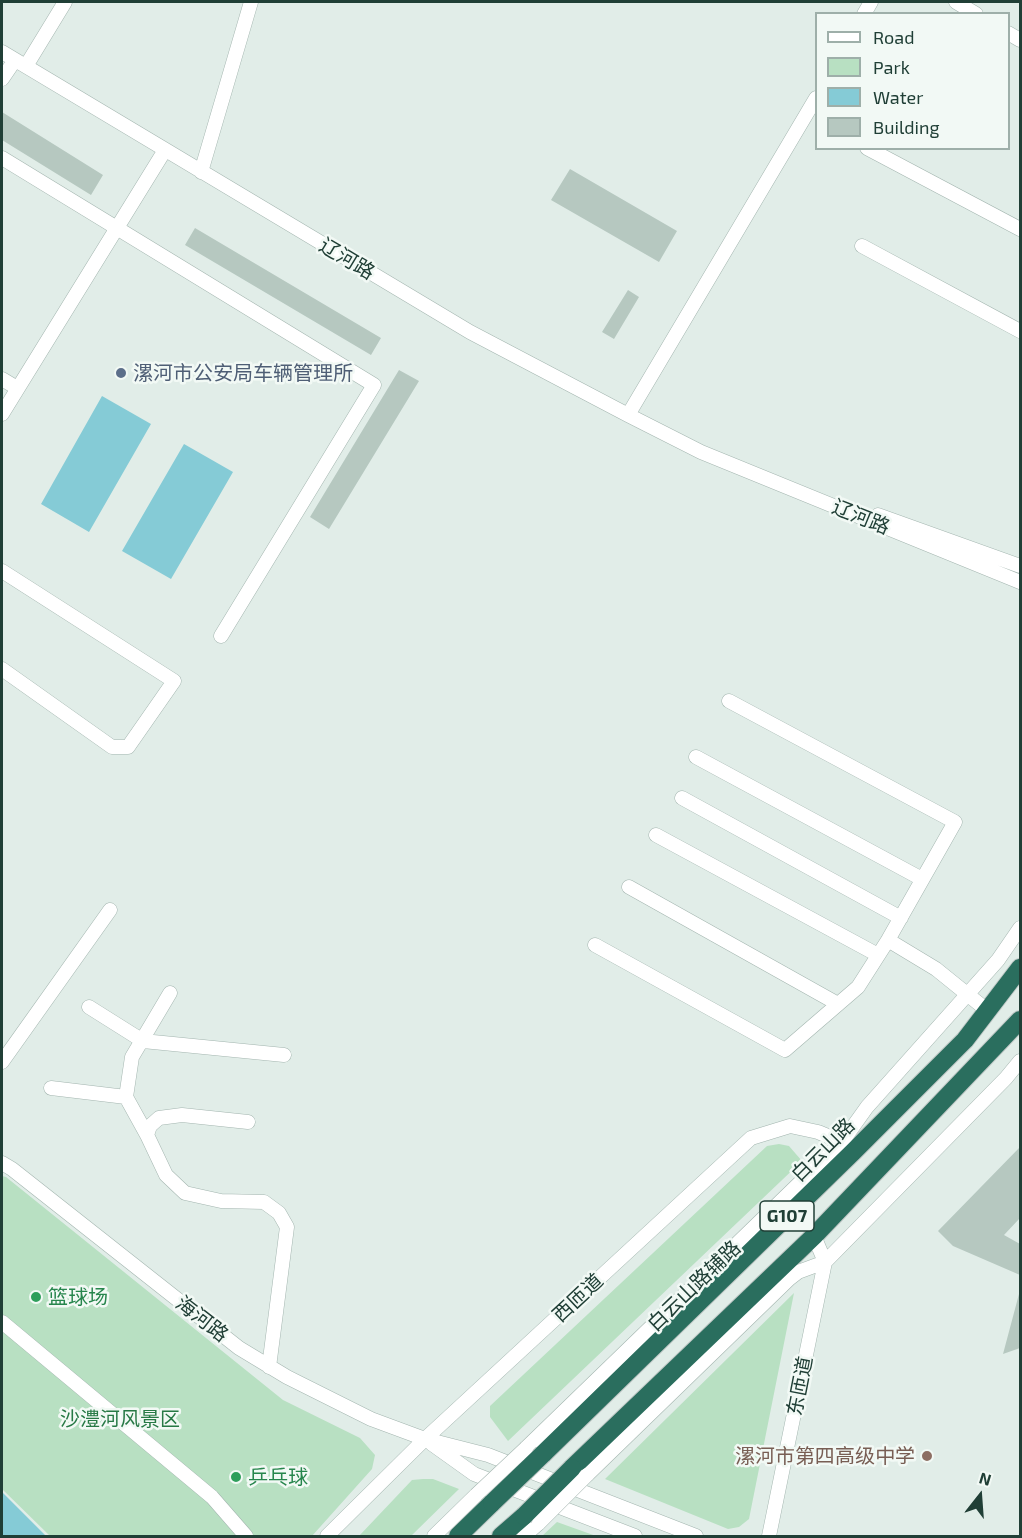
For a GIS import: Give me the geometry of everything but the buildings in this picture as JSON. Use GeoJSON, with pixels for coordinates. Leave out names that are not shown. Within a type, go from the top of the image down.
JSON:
{"type":"FeatureCollection","features":[{"type":"Feature","properties":{"kind":"highway","name":"白云山路"},"geometry":{"type":"LineString","coordinates":[[484,1499],[543,1454],[847,1147],[965,1040],[1020,968]]}},
{"type":"Feature","properties":{"kind":"highway","name":"G107"},"geometry":{"type":"LineString","coordinates":[[501,1536],[531,1519],[580,1471],[814,1236],[1020,1020]]}},
{"type":"Feature","properties":{"kind":"highway","name":"G107"},"geometry":{"type":"LineString","coordinates":[[458,1536],[484,1499]]}},
{"type":"Feature","properties":{"kind":"street"},"geometry":{"type":"LineString","coordinates":[[2,79],[21,63],[65,2]]}},
{"type":"Feature","properties":{"kind":"street"},"geometry":{"type":"LineString","coordinates":[[201,172],[251,2]]}},
{"type":"Feature","properties":{"kind":"street"},"geometry":{"type":"LineString","coordinates":[[956,2],[973,12]]}},
{"type":"Feature","properties":{"kind":"street","name":"辽河路"},"geometry":{"type":"LineString","coordinates":[[2,52],[470,332],[628,416],[701,452],[1020,582]]}},
{"type":"Feature","properties":{"kind":"street"},"geometry":{"type":"LineString","coordinates":[[628,416],[781,156],[811,119],[815,102]]}},
{"type":"Feature","properties":{"kind":"street"},"geometry":{"type":"LineString","coordinates":[[2,414],[165,150]]}},
{"type":"Feature","properties":{"kind":"street"},"geometry":{"type":"LineString","coordinates":[[871,150],[1020,229]]}},
{"type":"Feature","properties":{"kind":"street"},"geometry":{"type":"LineString","coordinates":[[2,158],[374,385],[222,636]]}},
{"type":"Feature","properties":{"kind":"street"},"geometry":{"type":"LineString","coordinates":[[862,246],[1020,331]]}},
{"type":"Feature","properties":{"kind":"street"},"geometry":{"type":"LineString","coordinates":[[2,379],[17,388]]}},
{"type":"Feature","properties":{"kind":"street","name":"辽河路"},"geometry":{"type":"LineString","coordinates":[[701,452],[1020,566]]}},
{"type":"Feature","properties":{"kind":"street"},"geometry":{"type":"LineString","coordinates":[[2,571],[174,681],[128,747],[112,747],[2,669]]}},
{"type":"Feature","properties":{"kind":"street"},"geometry":{"type":"LineString","coordinates":[[595,945],[784,1050],[858,987],[901,918],[955,822],[729,701]]}},
{"type":"Feature","properties":{"kind":"street"},"geometry":{"type":"LineString","coordinates":[[696,757],[922,879]]}},
{"type":"Feature","properties":{"kind":"street"},"geometry":{"type":"LineString","coordinates":[[682,798],[901,918]]}},
{"type":"Feature","properties":{"kind":"street"},"geometry":{"type":"LineString","coordinates":[[656,835],[878,956]]}},
{"type":"Feature","properties":{"kind":"street"},"geometry":{"type":"LineString","coordinates":[[629,887],[838,1004]]}},
{"type":"Feature","properties":{"kind":"street"},"geometry":{"type":"LineString","coordinates":[[2,1062],[110,910]]}},
{"type":"Feature","properties":{"kind":"street","name":"白云山路辅路"},"geometry":{"type":"LineString","coordinates":[[484,1499],[526,1448],[847,1147],[867,1107],[998,960],[1020,928]]}},
{"type":"Feature","properties":{"kind":"street"},"geometry":{"type":"LineString","coordinates":[[888,940],[936,969],[988,1011]]}},
{"type":"Feature","properties":{"kind":"street"},"geometry":{"type":"LineString","coordinates":[[170,993],[132,1057],[126,1097],[166,1175],[185,1193],[221,1202],[264,1202],[279,1213],[287,1227],[269,1367]]}},
{"type":"Feature","properties":{"kind":"street"},"geometry":{"type":"LineString","coordinates":[[89,1007],[143,1041],[284,1055]]}},
{"type":"Feature","properties":{"kind":"street"},"geometry":{"type":"LineString","coordinates":[[580,1471],[789,1279],[798,1272],[825,1262],[1020,1061]]}},
{"type":"Feature","properties":{"kind":"street"},"geometry":{"type":"LineString","coordinates":[[51,1088],[126,1097]]}},
{"type":"Feature","properties":{"kind":"street"},"geometry":{"type":"LineString","coordinates":[[147,1135],[150,1126],[159,1118],[182,1115],[248,1122]]}},
{"type":"Feature","properties":{"kind":"street","name":"西匝道"},"geometry":{"type":"LineString","coordinates":[[327,1536],[425,1439],[751,1138],[790,1126],[818,1132],[847,1147]]}},
{"type":"Feature","properties":{"kind":"street","name":"海河路"},"geometry":{"type":"LineString","coordinates":[[2,1163],[239,1348],[287,1377],[371,1419],[425,1439],[488,1455],[696,1536]]}},
{"type":"Feature","properties":{"kind":"street"},"geometry":{"type":"LineString","coordinates":[[814,1236],[825,1262]]}},
{"type":"Feature","properties":{"kind":"street","name":"东匝道"},"geometry":{"type":"LineString","coordinates":[[769,1536],[825,1262]]}},
{"type":"Feature","properties":{"kind":"street"},"geometry":{"type":"LineString","coordinates":[[2,1322],[212,1497],[246,1536]]}},
{"type":"Feature","properties":{"kind":"street","name":"海河路"},"geometry":{"type":"LineString","coordinates":[[425,1439],[474,1474],[635,1536]]}},
{"type":"Feature","properties":{"kind":"street"},"geometry":{"type":"LineString","coordinates":[[434,1536],[484,1499]]}},
{"type":"Feature","properties":{"kind":"street"},"geometry":{"type":"LineString","coordinates":[[524,1536],[531,1519]]}},
{"type":"Feature","properties":{"kind":"green space"},"geometry":{"type":"Polygon","coordinates":[[[779,1144],[789,1146],[802,1161],[508,1441],[490,1417],[490,1406],[767,1146],[779,1144]]]}},
{"type":"Feature","properties":{"kind":"green space","name":"沙澧河风景区"},"geometry":{"type":"Polygon","coordinates":[[[2,1176],[283,1400],[360,1438],[375,1455],[372,1469],[312,1536],[50,1536],[2,1489],[2,1176]]]}},
{"type":"Feature","properties":{"kind":"green space"},"geometry":{"type":"Polygon","coordinates":[[[794,1293],[749,1519],[739,1527],[728,1529],[605,1479],[794,1293]]]}},
{"type":"Feature","properties":{"kind":"green space"},"geometry":{"type":"Polygon","coordinates":[[[433,1479],[459,1489],[411,1536],[359,1536],[412,1480],[433,1479]]]}},
{"type":"Feature","properties":{"kind":"green space"},"geometry":{"type":"Polygon","coordinates":[[[557,1522],[596,1536],[542,1536],[557,1522]]]}},
{"type":"Feature","properties":{"kind":"water"},"geometry":{"type":"Polygon","coordinates":[[[102,396],[151,424],[89,532],[41,504],[102,396]]]}},
{"type":"Feature","properties":{"kind":"water"},"geometry":{"type":"Polygon","coordinates":[[[184,444],[233,472],[171,579],[122,551],[184,444]]]}},
{"type":"Feature","properties":{"kind":"water"},"geometry":{"type":"Polygon","coordinates":[[[2,1492],[46,1536],[2,1536],[2,1492]]]}},
{"type":"Feature","properties":{"kind":"place","name":"漯河市公安局车辆管理所"},"geometry":{"type":"Point","coordinates":[121,373]}},
{"type":"Feature","properties":{"kind":"place","name":"篮球场"},"geometry":{"type":"Point","coordinates":[36,1297]}},
{"type":"Feature","properties":{"kind":"place","name":"漯河市第四高级中学"},"geometry":{"type":"Point","coordinates":[927,1456]}},
{"type":"Feature","properties":{"kind":"place","name":"乒乓球"},"geometry":{"type":"Point","coordinates":[236,1477]}}]}
